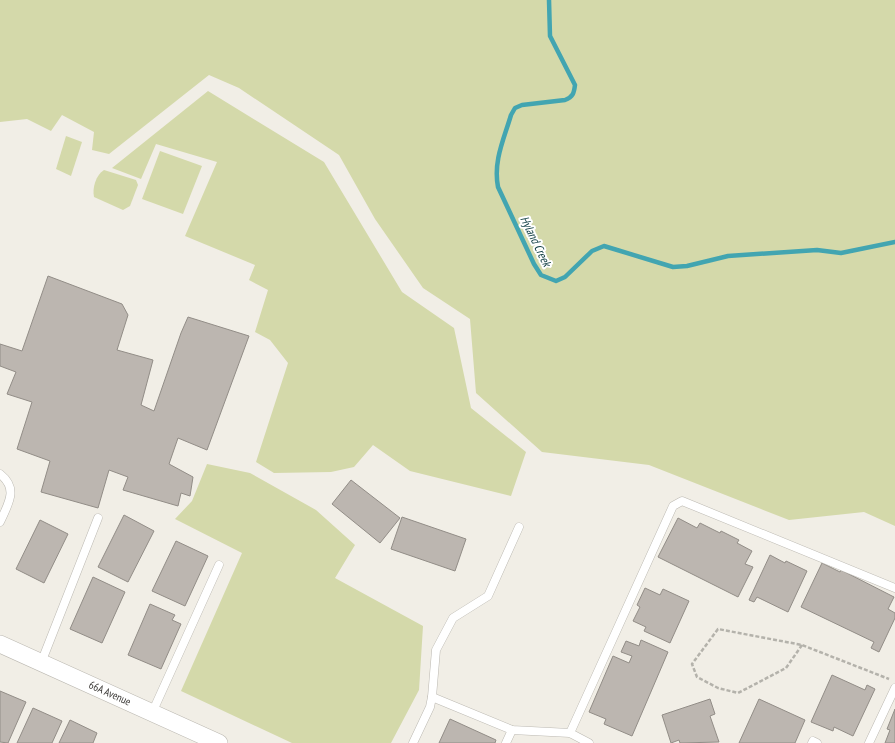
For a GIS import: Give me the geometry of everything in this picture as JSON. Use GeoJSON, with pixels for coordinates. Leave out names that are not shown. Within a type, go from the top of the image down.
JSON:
{"type":"FeatureCollection","features":[{"type":"Feature","properties":{"kind":"street","name":"66A Avenue"},"geometry":{"type":"LineString","coordinates":[[0,644],[219,743]]}},
{"type":"Feature","properties":{"kind":"lane"},"geometry":{"type":"LineString","coordinates":[[0,474],[7,480],[11,494],[0,522]]}},
{"type":"Feature","properties":{"kind":"lane"},"geometry":{"type":"LineString","coordinates":[[570,733],[674,506],[682,502],[895,588]]}},
{"type":"Feature","properties":{"kind":"lane"},"geometry":{"type":"LineString","coordinates":[[41,663],[98,518]]}},
{"type":"Feature","properties":{"kind":"lane"},"geometry":{"type":"LineString","coordinates":[[413,743],[430,707],[436,650],[453,618],[488,596],[519,527]]}},
{"type":"Feature","properties":{"kind":"lane"},"geometry":{"type":"LineString","coordinates":[[152,713],[219,565]]}},
{"type":"Feature","properties":{"kind":"lane"},"geometry":{"type":"LineString","coordinates":[[869,743],[895,688]]}},
{"type":"Feature","properties":{"kind":"lane"},"geometry":{"type":"LineString","coordinates":[[432,696],[512,730],[570,733],[589,743]]}},
{"type":"Feature","properties":{"kind":"lane"},"geometry":{"type":"LineString","coordinates":[[506,743],[512,730]]}},
{"type":"Feature","properties":{"kind":"lane"},"geometry":{"type":"LineString","coordinates":[[812,743],[813,741],[817,743]]}},
{"type":"Feature","properties":{"kind":"path"},"geometry":{"type":"LineString","coordinates":[[802,645],[786,668],[738,693],[718,688],[697,677],[692,664],[718,630],[802,645],[895,681]]}},
{"type":"Feature","properties":{"kind":"green space"},"geometry":{"type":"Polygon","coordinates":[[[0,0],[895,0],[895,526],[864,512],[789,520],[649,465],[542,452],[476,393],[470,319],[423,288],[375,219],[339,155],[239,88],[209,75],[109,154],[92,150],[94,132],[62,115],[51,131],[27,119],[0,122],[0,0]]]}},
{"type":"Feature","properties":{"kind":"green space"},"geometry":{"type":"Polygon","coordinates":[[[208,91],[324,162],[402,292],[454,328],[471,408],[526,452],[511,496],[410,471],[373,445],[354,467],[331,472],[274,473],[256,462],[288,363],[270,340],[255,332],[268,290],[249,280],[255,265],[185,236],[217,162],[156,144],[141,179],[112,168],[208,91]]]}},
{"type":"Feature","properties":{"kind":"green space"},"geometry":{"type":"Polygon","coordinates":[[[66,136],[82,142],[71,176],[56,169],[66,136]]]}},
{"type":"Feature","properties":{"kind":"green space"},"geometry":{"type":"Polygon","coordinates":[[[160,151],[202,166],[183,214],[142,199],[160,151]]]}},
{"type":"Feature","properties":{"kind":"green space"},"geometry":{"type":"Polygon","coordinates":[[[104,170],[136,180],[138,185],[130,206],[123,210],[94,197],[95,182],[104,170]]]}},
{"type":"Feature","properties":{"kind":"green space"},"geometry":{"type":"Polygon","coordinates":[[[207,464],[250,473],[316,510],[355,545],[335,578],[423,626],[419,690],[391,743],[292,743],[181,691],[242,553],[175,519],[192,501],[207,464]]]}},
{"type":"Feature","properties":{"kind":"building"},"geometry":{"type":"Polygon","coordinates":[[[48,276],[122,304],[128,315],[117,350],[153,360],[141,405],[154,411],[188,317],[249,336],[207,450],[178,438],[169,464],[193,477],[190,496],[181,493],[178,506],[123,490],[128,477],[109,470],[98,508],[41,492],[50,461],[17,449],[32,402],[7,394],[16,372],[0,366],[0,344],[22,351],[48,276]]]}},
{"type":"Feature","properties":{"kind":"building"},"geometry":{"type":"Polygon","coordinates":[[[351,480],[400,518],[380,543],[332,504],[351,480]]]}},
{"type":"Feature","properties":{"kind":"building"},"geometry":{"type":"Polygon","coordinates":[[[124,515],[154,531],[128,582],[98,567],[124,515]]]}},
{"type":"Feature","properties":{"kind":"building"},"geometry":{"type":"Polygon","coordinates":[[[402,517],[466,539],[455,571],[391,549],[402,517]]]}},
{"type":"Feature","properties":{"kind":"building"},"geometry":{"type":"Polygon","coordinates":[[[678,518],[697,528],[700,523],[720,533],[721,531],[739,540],[737,543],[752,551],[745,564],[753,567],[738,597],[658,557],[678,518]]]}},
{"type":"Feature","properties":{"kind":"building"},"geometry":{"type":"Polygon","coordinates":[[[40,520],[68,534],[44,583],[16,569],[40,520]]]}},
{"type":"Feature","properties":{"kind":"building"},"geometry":{"type":"Polygon","coordinates":[[[176,541],[208,556],[185,606],[152,591],[176,541]]]}},
{"type":"Feature","properties":{"kind":"building"},"geometry":{"type":"Polygon","coordinates":[[[770,555],[785,563],[786,561],[807,571],[788,612],[757,597],[754,602],[749,600],[770,555]]]}},
{"type":"Feature","properties":{"kind":"building"},"geometry":{"type":"Polygon","coordinates":[[[822,563],[840,572],[841,570],[894,597],[888,609],[895,613],[895,618],[879,652],[871,648],[874,642],[801,607],[822,563]]]}},
{"type":"Feature","properties":{"kind":"building"},"geometry":{"type":"Polygon","coordinates":[[[93,577],[125,592],[102,643],[70,629],[93,577]]]}},
{"type":"Feature","properties":{"kind":"building"},"geometry":{"type":"Polygon","coordinates":[[[645,588],[660,595],[663,589],[689,601],[670,643],[644,631],[646,627],[633,621],[640,607],[637,605],[645,588]]]}},
{"type":"Feature","properties":{"kind":"building"},"geometry":{"type":"Polygon","coordinates":[[[150,604],[175,615],[172,620],[181,624],[161,669],[128,655],[150,604]]]}},
{"type":"Feature","properties":{"kind":"building"},"geometry":{"type":"Polygon","coordinates":[[[641,640],[668,652],[632,736],[604,724],[606,719],[589,712],[613,656],[629,663],[632,656],[621,652],[626,641],[639,646],[641,640]]]}},
{"type":"Feature","properties":{"kind":"building"},"geometry":{"type":"Polygon","coordinates":[[[832,675],[865,690],[867,685],[875,689],[853,736],[834,727],[833,731],[811,722],[832,675]]]}},
{"type":"Feature","properties":{"kind":"building"},"geometry":{"type":"Polygon","coordinates":[[[0,691],[26,702],[8,743],[0,742],[0,691]]]}},
{"type":"Feature","properties":{"kind":"building"},"geometry":{"type":"Polygon","coordinates":[[[710,699],[715,714],[710,716],[719,742],[680,743],[679,740],[671,743],[662,715],[710,699]]]}},
{"type":"Feature","properties":{"kind":"building"},"geometry":{"type":"Polygon","coordinates":[[[759,699],[805,720],[795,743],[739,743],[759,699]]]}},
{"type":"Feature","properties":{"kind":"building"},"geometry":{"type":"Polygon","coordinates":[[[33,708],[62,721],[52,743],[17,743],[33,708]]]}},
{"type":"Feature","properties":{"kind":"building"},"geometry":{"type":"Polygon","coordinates":[[[895,709],[895,743],[885,743],[890,730],[887,729],[895,709]]]}},
{"type":"Feature","properties":{"kind":"building"},"geometry":{"type":"Polygon","coordinates":[[[450,719],[496,740],[495,743],[439,743],[450,719]]]}},
{"type":"Feature","properties":{"kind":"building"},"geometry":{"type":"Polygon","coordinates":[[[70,720],[97,733],[93,743],[59,743],[70,720]]]}},
{"type":"Feature","properties":{"kind":"waterway","name":"Hyland Creek"},"geometry":{"type":"LineString","coordinates":[[549,0],[550,36],[575,85],[574,92],[570,98],[565,100],[522,105],[515,108],[502,141],[497,168],[498,187],[534,264],[541,275],[556,281],[565,277],[592,251],[604,246],[673,267],[687,266],[728,256],[817,250],[841,253],[895,242]]}}]}
